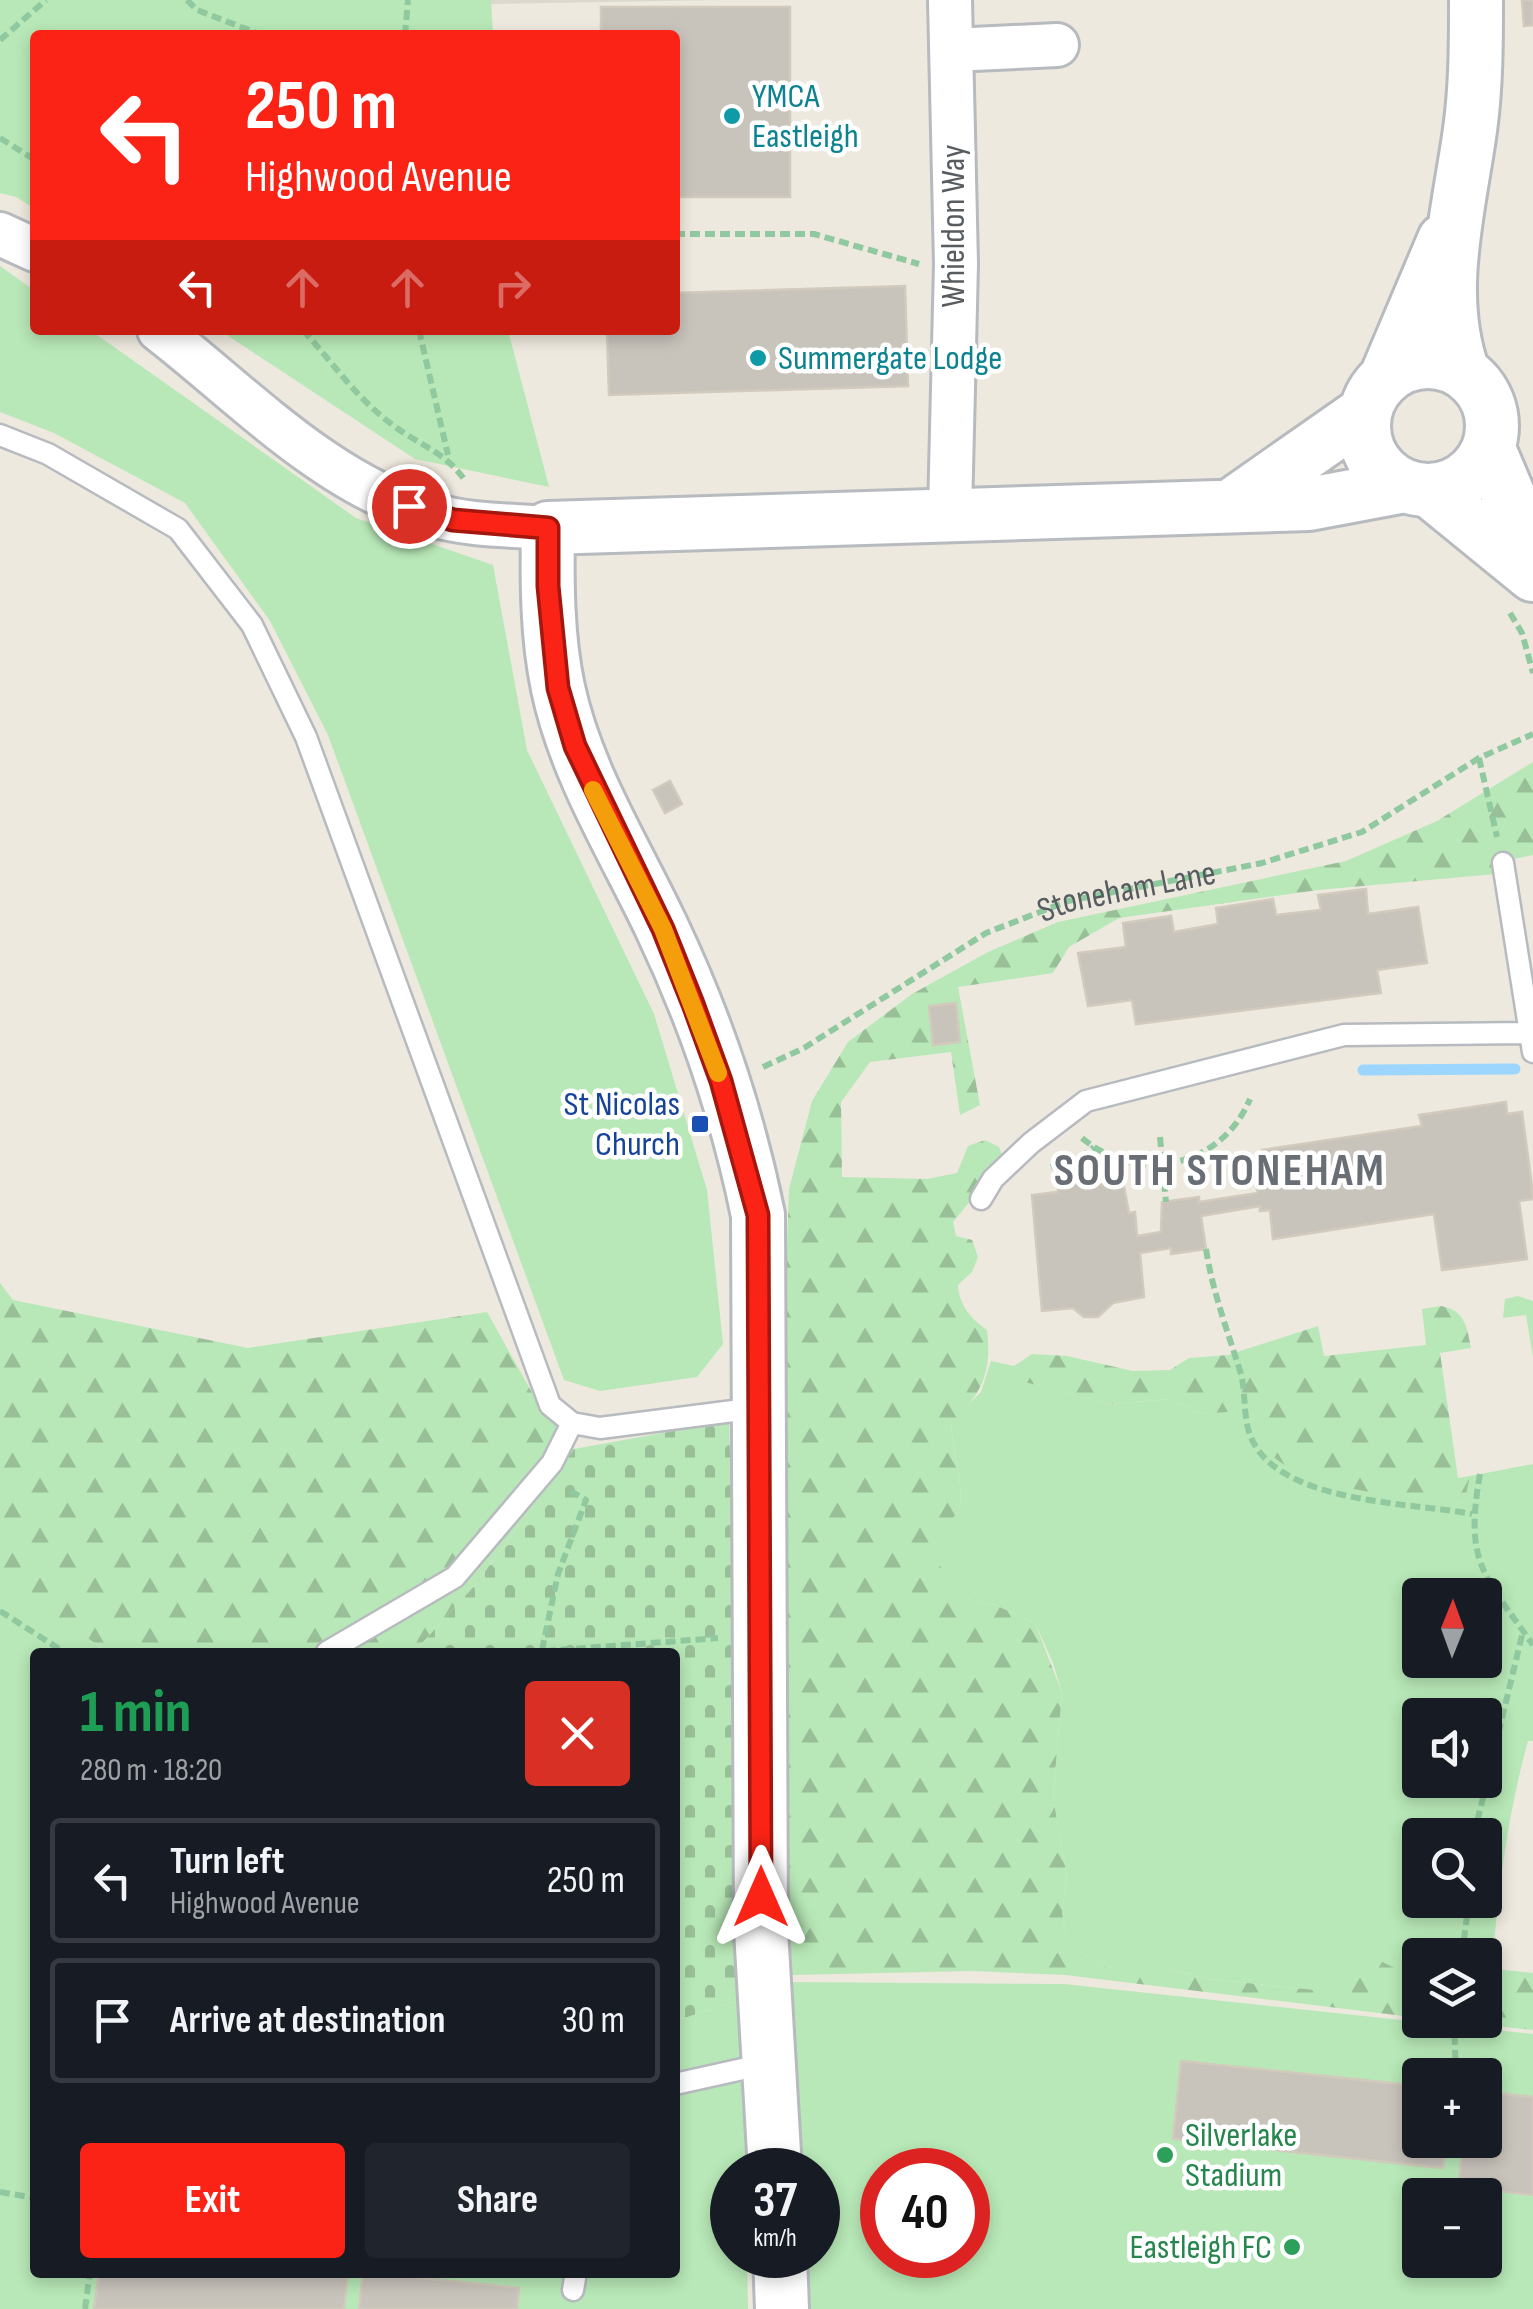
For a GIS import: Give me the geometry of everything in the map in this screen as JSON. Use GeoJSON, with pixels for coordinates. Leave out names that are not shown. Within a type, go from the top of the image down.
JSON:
{"type":"FeatureCollection","features":[{"type":"Feature","properties":{"kind":"street","name":"Whieldon Way"},"geometry":{"type":"LineString","coordinates":[[950,0],[956,274],[950,512]]}},
{"type":"Feature","properties":{"kind":"street"},"geometry":{"type":"LineString","coordinates":[[1463,372],[1450,302],[1453,221],[1474,100],[1476,0]]}},
{"type":"Feature","properties":{"kind":"street"},"geometry":{"type":"LineString","coordinates":[[952,50],[1057,46]]}},
{"type":"Feature","properties":{"kind":"street"},"geometry":{"type":"LineString","coordinates":[[1453,221],[1375,395],[1367,448],[1389,478],[1417,489],[1533,575]]}},
{"type":"Feature","properties":{"kind":"street"},"geometry":{"type":"LineString","coordinates":[[0,234],[30,248]]}},
{"type":"Feature","properties":{"kind":"street"},"geometry":{"type":"LineString","coordinates":[[165,335],[344,475],[430,515],[476,522],[548,528],[1235,503],[1309,504],[1466,479],[1489,450]]}},
{"type":"Feature","properties":{"kind":"street"},"geometry":{"type":"LineString","coordinates":[[1235,503],[1424,362],[1463,372],[1484,394],[1490,409],[1489,450],[1519,520],[1533,575]]}},
{"type":"Feature","properties":{"kind":"street"},"geometry":{"type":"LineString","coordinates":[[548,528],[548,586],[558,688],[575,746],[663,929],[721,1081],[749,1171],[758,1215],[762,1407],[761,1930],[774,2148]]}},
{"type":"Feature","properties":{"kind":"street"},"geometry":{"type":"LineString","coordinates":[[781,2278],[782,2309]]}},
{"type":"Feature","properties":{"kind":"lane"},"geometry":{"type":"LineString","coordinates":[[0,435],[48,454],[178,529],[252,626],[306,736],[550,1405],[572,1423],[600,1428],[762,1407]]}},
{"type":"Feature","properties":{"kind":"lane"},"geometry":{"type":"LineString","coordinates":[[981,1199],[992,1179],[1086,1101],[1344,1035],[1532,1039],[1503,862]]}},
{"type":"Feature","properties":{"kind":"lane"},"geometry":{"type":"LineString","coordinates":[[335,1648],[455,1578],[542,1474],[572,1423]]}},
{"type":"Feature","properties":{"kind":"lane"},"geometry":{"type":"LineString","coordinates":[[680,2083],[768,2064]]}},
{"type":"Feature","properties":{"kind":"path"},"geometry":{"type":"LineString","coordinates":[[0,40],[46,0]]}},
{"type":"Feature","properties":{"kind":"path"},"geometry":{"type":"LineString","coordinates":[[186,0],[197,10],[249,30]]}},
{"type":"Feature","properties":{"kind":"path"},"geometry":{"type":"LineString","coordinates":[[406,30],[408,0]]}},
{"type":"Feature","properties":{"kind":"path"},"geometry":{"type":"LineString","coordinates":[[0,138],[30,157]]}},
{"type":"Feature","properties":{"kind":"path"},"geometry":{"type":"LineString","coordinates":[[680,234],[814,234],[956,274]]}},
{"type":"Feature","properties":{"kind":"path"},"geometry":{"type":"LineString","coordinates":[[308,335],[358,394],[395,426],[449,458],[466,481],[476,522]]}},
{"type":"Feature","properties":{"kind":"path"},"geometry":{"type":"LineString","coordinates":[[420,335],[449,458]]}},
{"type":"Feature","properties":{"kind":"path","name":"Stoneham Lane"},"geometry":{"type":"LineString","coordinates":[[751,1072],[804,1048],[986,933],[1068,901],[1262,863],[1362,832],[1478,758],[1533,734]]}},
{"type":"Feature","properties":{"kind":"path"},"geometry":{"type":"LineString","coordinates":[[1478,758],[1503,862]]}},
{"type":"Feature","properties":{"kind":"path"},"geometry":{"type":"LineString","coordinates":[[1062,1120],[1087,1142],[1123,1163],[1162,1164],[1205,1153],[1244,1115],[1250,1099]]}},
{"type":"Feature","properties":{"kind":"path"},"geometry":{"type":"LineString","coordinates":[[1160,1137],[1166,1202]]}},
{"type":"Feature","properties":{"kind":"path"},"geometry":{"type":"LineString","coordinates":[[1206,1250],[1214,1299],[1242,1376],[1250,1436],[1266,1460],[1288,1476],[1350,1497],[1472,1514]]}},
{"type":"Feature","properties":{"kind":"path"},"geometry":{"type":"LineString","coordinates":[[542,1474],[586,1500],[558,1574],[542,1648]]}},
{"type":"Feature","properties":{"kind":"path"},"geometry":{"type":"LineString","coordinates":[[1480,1474],[1472,1514],[1479,1568],[1533,1645]]}},
{"type":"Feature","properties":{"kind":"path"},"geometry":{"type":"LineString","coordinates":[[0,1611],[58,1648]]}},
{"type":"Feature","properties":{"kind":"path"},"geometry":{"type":"LineString","coordinates":[[1478,1818],[1523,1631]]}},
{"type":"Feature","properties":{"kind":"path"},"geometry":{"type":"LineString","coordinates":[[573,1648],[760,1636]]}},
{"type":"Feature","properties":{"kind":"path"},"geometry":{"type":"LineString","coordinates":[[0,2192],[30,2197]]}},
{"type":"Feature","properties":{"kind":"path"},"geometry":{"type":"LineString","coordinates":[[85,2309],[89,2278]]}},
{"type":"Feature","properties":{"kind":"shaded area"},"geometry":{"type":"Polygon","coordinates":[[[491,0],[721,0],[491,4],[491,0]]]}},
{"type":"Feature","properties":{"kind":"green space"},"geometry":{"type":"Polygon","coordinates":[[[0,0],[491,0],[493,30],[30,30],[30,206],[0,193],[0,0]]]}},
{"type":"Feature","properties":{"kind":"green space"},"geometry":{"type":"Polygon","coordinates":[[[0,266],[30,287],[30,335],[97,335],[356,518],[493,565],[527,750],[654,1014],[707,1190],[723,1344],[697,1377],[600,1391],[564,1380],[328,735],[270,621],[185,503],[54,433],[0,412],[0,266]]]}},
{"type":"Feature","properties":{"kind":"green space"},"geometry":{"type":"Polygon","coordinates":[[[227,335],[509,335],[549,487],[415,459],[227,335]]]}},
{"type":"Feature","properties":{"kind":"green space"},"geometry":{"type":"Polygon","coordinates":[[[1533,762],[1533,855],[1498,862],[1496,874],[1318,890],[1119,918],[1069,947],[1053,973],[958,987],[980,1105],[960,1115],[951,1052],[870,1062],[841,1102],[842,1177],[927,1179],[957,1173],[968,1146],[985,1140],[999,1147],[1004,1160],[953,1222],[956,1236],[972,1240],[978,1257],[972,1272],[958,1285],[967,1311],[987,1330],[988,1358],[977,1392],[951,1423],[961,1502],[931,1555],[967,1599],[995,1605],[1035,1623],[1062,1693],[1053,1797],[1067,1877],[1062,1913],[1066,1935],[1084,1954],[1106,1968],[1167,1968],[1207,1979],[1315,1990],[1379,1960],[1402,1972],[1402,2016],[1065,1975],[972,1971],[792,1975],[786,1951],[785,1306],[789,1189],[812,1101],[848,1042],[912,994],[988,952],[1058,922],[1346,861],[1437,821],[1533,762]]]}},
{"type":"Feature","properties":{"kind":"green space"},"geometry":{"type":"Polygon","coordinates":[[[0,1283],[13,1300],[248,1348],[487,1312],[539,1405],[574,1449],[476,1584],[418,1648],[102,1648],[12,1586],[0,1583],[0,1283]]]}},
{"type":"Feature","properties":{"kind":"green space"},"geometry":{"type":"Polygon","coordinates":[[[1518,1296],[1533,1301],[1533,1357],[1526,1315],[1503,1318],[1505,1299],[1518,1296]]]}},
{"type":"Feature","properties":{"kind":"green space"},"geometry":{"type":"Polygon","coordinates":[[[1441,1306],[1460,1316],[1471,1348],[1440,1353],[1458,1478],[1470,1476],[1464,1504],[1352,1488],[1295,1471],[1274,1457],[1259,1440],[1252,1410],[1201,1414],[1171,1399],[1108,1404],[1013,1379],[1014,1366],[1032,1354],[1067,1356],[1133,1371],[1170,1370],[1189,1358],[1228,1355],[1318,1326],[1324,1356],[1426,1345],[1422,1309],[1441,1306]]]}},
{"type":"Feature","properties":{"kind":"green space"},"geometry":{"type":"Polygon","coordinates":[[[991,1361],[1014,1366],[1014,1379],[1108,1404],[1171,1399],[1201,1414],[1253,1409],[1259,1439],[1315,1478],[1463,1504],[1470,1476],[1533,1464],[1533,1741],[1528,1741],[1521,1769],[1502,1870],[1502,1818],[1402,1818],[1402,1918],[1497,1918],[1495,1938],[1402,1938],[1402,1972],[1379,1961],[1315,1990],[1207,1979],[1167,1968],[1106,1968],[1084,1954],[1066,1935],[1062,1913],[1067,1877],[1053,1797],[1062,1693],[1053,1663],[1035,1623],[995,1605],[967,1599],[930,1555],[961,1502],[951,1422],[981,1392],[991,1361]]]}},
{"type":"Feature","properties":{"kind":"green space"},"geometry":{"type":"Polygon","coordinates":[[[729,1421],[746,1998],[680,2019],[680,1648],[418,1648],[476,1584],[574,1449],[729,1421]]]}},
{"type":"Feature","properties":{"kind":"green space"},"geometry":{"type":"Polygon","coordinates":[[[0,1583],[12,1585],[102,1648],[30,1648],[30,2278],[680,2278],[680,2019],[746,1998],[747,2148],[710,2148],[710,2278],[747,2278],[748,2309],[0,2309],[0,1583]]]}},
{"type":"Feature","properties":{"kind":"green space"},"geometry":{"type":"Polygon","coordinates":[[[1502,1970],[1533,1973],[1533,2030],[1502,2027],[1502,1970]]]}},
{"type":"Feature","properties":{"kind":"green space","name":"Silverlake Stadium"},"geometry":{"type":"Polygon","coordinates":[[[787,1982],[1064,1984],[1402,2020],[1402,2038],[1502,2038],[1502,2031],[1533,2034],[1533,2309],[806,2309],[804,2278],[840,2278],[840,2148],[797,2148],[787,1982]]]}},
{"type":"Feature","properties":{"kind":"building"},"geometry":{"type":"Polygon","coordinates":[[[1522,0],[1533,0],[1533,25],[1524,26],[1522,0]]]}},
{"type":"Feature","properties":{"kind":"building","name":"YMCA Eastleigh"},"geometry":{"type":"Polygon","coordinates":[[[601,7],[790,7],[790,197],[680,197],[680,30],[601,30],[601,7]]]}},
{"type":"Feature","properties":{"kind":"building","name":"Summergate Lodge"},"geometry":{"type":"Polygon","coordinates":[[[905,286],[908,386],[609,395],[607,335],[680,335],[680,293],[905,286]]]}},
{"type":"Feature","properties":{"kind":"building"},"geometry":{"type":"Polygon","coordinates":[[[670,781],[682,804],[665,813],[653,790],[670,781]]]}},
{"type":"Feature","properties":{"kind":"building"},"geometry":{"type":"Polygon","coordinates":[[[1366,889],[1368,914],[1418,907],[1427,963],[1377,970],[1381,993],[1136,1024],[1132,1000],[1088,1006],[1078,953],[1126,947],[1123,923],[1171,916],[1174,932],[1218,924],[1216,908],[1273,899],[1276,915],[1321,910],[1318,895],[1366,889]]]}},
{"type":"Feature","properties":{"kind":"building"},"geometry":{"type":"Polygon","coordinates":[[[956,1003],[960,1042],[933,1045],[929,1006],[956,1003]]]}},
{"type":"Feature","properties":{"kind":"building"},"geometry":{"type":"Polygon","coordinates":[[[1506,1102],[1507,1114],[1522,1112],[1533,1194],[1533,1199],[1519,1201],[1527,1259],[1442,1270],[1434,1214],[1273,1239],[1270,1210],[1260,1211],[1260,1206],[1201,1216],[1206,1249],[1171,1254],[1171,1248],[1140,1253],[1144,1297],[1113,1303],[1098,1317],[1084,1317],[1073,1308],[1042,1311],[1032,1195],[1057,1192],[1065,1178],[1093,1178],[1098,1185],[1123,1182],[1129,1213],[1135,1212],[1137,1236],[1161,1232],[1162,1202],[1199,1197],[1199,1202],[1258,1193],[1254,1178],[1267,1177],[1262,1150],[1422,1126],[1419,1115],[1506,1102]]]}},
{"type":"Feature","properties":{"kind":"building"},"geometry":{"type":"Polygon","coordinates":[[[1181,2061],[1402,2084],[1402,2158],[1444,2158],[1443,2168],[1173,2139],[1181,2061]]]}},
{"type":"Feature","properties":{"kind":"building"},"geometry":{"type":"Polygon","coordinates":[[[1502,2094],[1533,2097],[1533,2195],[1502,2191],[1502,2178],[1459,2178],[1462,2158],[1502,2158],[1502,2094]]]}},
{"type":"Feature","properties":{"kind":"building"},"geometry":{"type":"Polygon","coordinates":[[[98,2278],[347,2278],[344,2309],[94,2309],[98,2278]]]}},
{"type":"Feature","properties":{"kind":"building"},"geometry":{"type":"Polygon","coordinates":[[[362,2278],[422,2278],[519,2288],[517,2309],[359,2309],[362,2278]]]}},
{"type":"Feature","properties":{"kind":"waterway"},"geometry":{"type":"LineString","coordinates":[[1363,1070],[1515,1069]]}},
{"type":"Feature","properties":{"kind":"slow traffic"},"geometry":{"type":"LineString","coordinates":[[593,790],[663,929],[718,1073]]}},
{"type":"Feature","properties":{"kind":"place","name":"YMCA Eastleigh"},"geometry":{"type":"Point","coordinates":[732,116]}},
{"type":"Feature","properties":{"kind":"place","name":"Summergate Lodge"},"geometry":{"type":"Point","coordinates":[758,358]}},
{"type":"Feature","properties":{"kind":"place","name":"St Nicolas Church"},"geometry":{"type":"Point","coordinates":[700,1124]}},
{"type":"Feature","properties":{"kind":"place","name":"Silverlake Stadium"},"geometry":{"type":"Point","coordinates":[1165,2155]}},
{"type":"Feature","properties":{"kind":"place","name":"Eastleigh FC"},"geometry":{"type":"Point","coordinates":[1292,2247]}},
{"type":"Feature","properties":{"kind":"district","name":"SOUTH STONEHAM"},"geometry":{"type":"Point","coordinates":[1220,1171]}},
{"type":"Feature","properties":{"kind":"route"},"geometry":{"type":"LineString","coordinates":[[409,506],[453,520],[548,528],[548,586],[558,688],[575,746],[663,929],[721,1081],[749,1171],[758,1215],[762,1407],[761,1897]]}}]}
